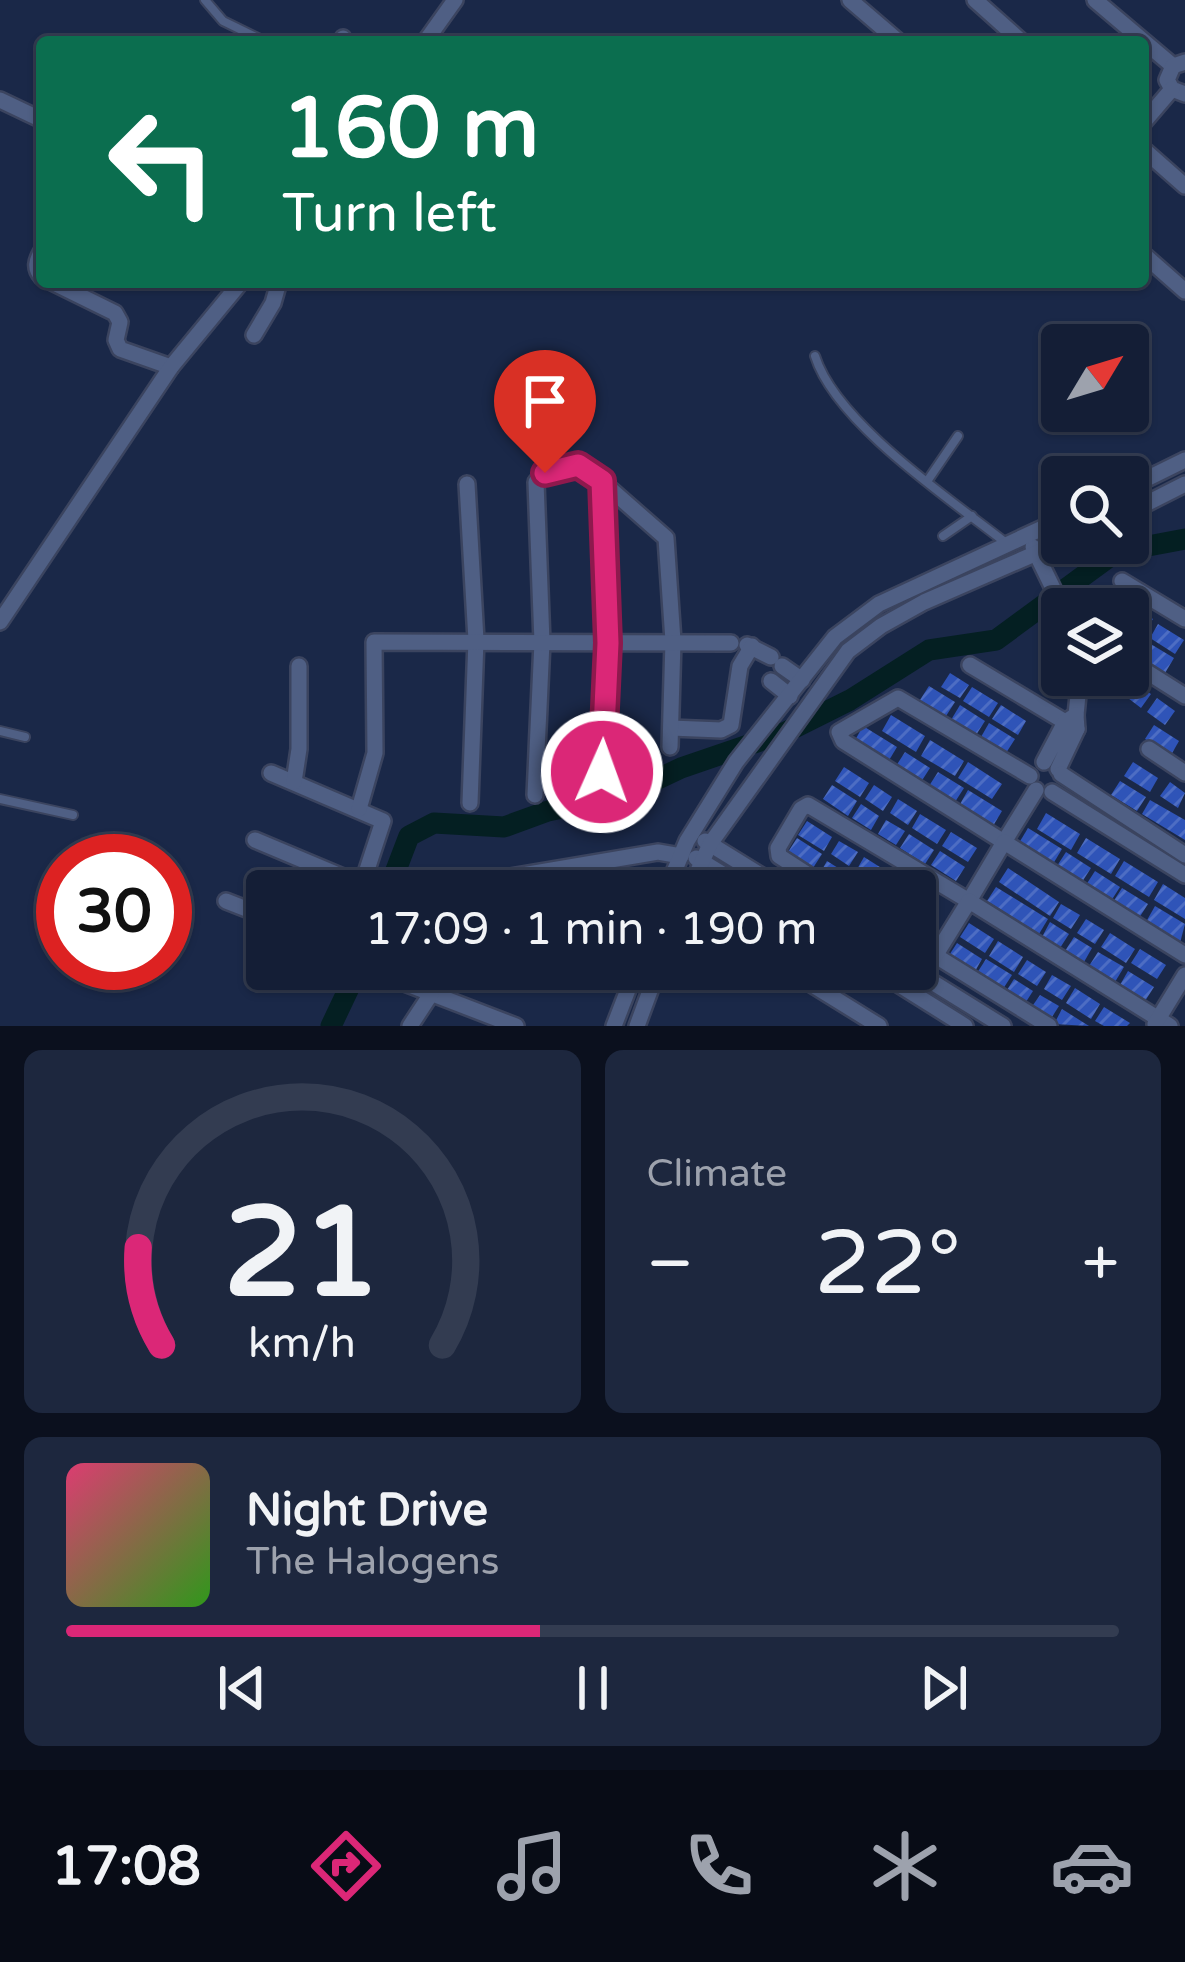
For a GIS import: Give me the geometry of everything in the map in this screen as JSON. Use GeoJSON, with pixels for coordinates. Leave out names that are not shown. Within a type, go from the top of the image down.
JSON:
{"type":"FeatureCollection","features":[{"type":"Feature","properties":{"kind":"street"},"geometry":{"type":"LineString","coordinates":[[429,36],[455,0]]}},
{"type":"Feature","properties":{"kind":"street"},"geometry":{"type":"LineString","coordinates":[[850,0],[892,36]]}},
{"type":"Feature","properties":{"kind":"street"},"geometry":{"type":"LineString","coordinates":[[975,0],[1015,36]]}},
{"type":"Feature","properties":{"kind":"street"},"geometry":{"type":"LineString","coordinates":[[1095,0],[1142,36]]}},
{"type":"Feature","properties":{"kind":"street"},"geometry":{"type":"LineString","coordinates":[[1149,41],[1179,64],[1168,74],[1178,92],[1149,118]]}},
{"type":"Feature","properties":{"kind":"street"},"geometry":{"type":"LineString","coordinates":[[0,100],[36,117]]}},
{"type":"Feature","properties":{"kind":"street"},"geometry":{"type":"LineString","coordinates":[[1149,154],[1185,186]]}},
{"type":"Feature","properties":{"kind":"street"},"geometry":{"type":"LineString","coordinates":[[1149,259],[1185,291]]}},
{"type":"Feature","properties":{"kind":"street"},"geometry":{"type":"LineString","coordinates":[[64,288],[115,313],[120,322],[116,340],[120,349],[171,368]]}},
{"type":"Feature","properties":{"kind":"street"},"geometry":{"type":"LineString","coordinates":[[0,622],[171,368],[236,288]]}},
{"type":"Feature","properties":{"kind":"street"},"geometry":{"type":"LineString","coordinates":[[254,335],[277,288]]}},
{"type":"Feature","properties":{"kind":"street"},"geometry":{"type":"LineString","coordinates":[[1149,478],[1185,460]]}},
{"type":"Feature","properties":{"kind":"street"},"geometry":{"type":"LineString","coordinates":[[535,795],[542,642],[536,482],[545,473],[578,465],[666,538],[673,641],[670,747]]}},
{"type":"Feature","properties":{"kind":"street"},"geometry":{"type":"LineString","coordinates":[[602,481],[608,643],[602,772]]}},
{"type":"Feature","properties":{"kind":"street"},"geometry":{"type":"LineString","coordinates":[[467,484],[476,640],[470,802]]}},
{"type":"Feature","properties":{"kind":"street"},"geometry":{"type":"LineString","coordinates":[[1149,502],[1185,484]]}},
{"type":"Feature","properties":{"kind":"street"},"geometry":{"type":"LineString","coordinates":[[675,870],[736,763],[835,638],[879,604],[1041,529]]}},
{"type":"Feature","properties":{"kind":"street"},"geometry":{"type":"LineString","coordinates":[[1027,536],[1053,588]]}},
{"type":"Feature","properties":{"kind":"street"},"geometry":{"type":"LineString","coordinates":[[698,870],[710,844],[848,651],[923,602],[1041,551]]}},
{"type":"Feature","properties":{"kind":"street"},"geometry":{"type":"LineString","coordinates":[[1122,581],[1185,620]]}},
{"type":"Feature","properties":{"kind":"street"},"geometry":{"type":"LineString","coordinates":[[359,809],[375,753],[374,642],[731,643],[771,669],[802,680]]}},
{"type":"Feature","properties":{"kind":"street"},"geometry":{"type":"LineString","coordinates":[[671,728],[721,730],[731,725],[748,652]]}},
{"type":"Feature","properties":{"kind":"street"},"geometry":{"type":"LineString","coordinates":[[970,664],[1073,722]]}},
{"type":"Feature","properties":{"kind":"street"},"geometry":{"type":"LineString","coordinates":[[294,782],[299,666]]}},
{"type":"Feature","properties":{"kind":"street"},"geometry":{"type":"LineString","coordinates":[[771,669],[790,696]]}},
{"type":"Feature","properties":{"kind":"street"},"geometry":{"type":"LineString","coordinates":[[1149,673],[1185,696]]}},
{"type":"Feature","properties":{"kind":"street"},"geometry":{"type":"LineString","coordinates":[[1039,786],[1059,784],[1054,768],[1073,722],[1077,696]]}},
{"type":"Feature","properties":{"kind":"street"},"geometry":{"type":"LineString","coordinates":[[1185,875],[898,698],[839,732],[843,741],[1185,955]]}},
{"type":"Feature","properties":{"kind":"street"},"geometry":{"type":"LineString","coordinates":[[771,718],[781,741]]}},
{"type":"Feature","properties":{"kind":"street"},"geometry":{"type":"LineString","coordinates":[[1149,749],[1185,772]]}},
{"type":"Feature","properties":{"kind":"street"},"geometry":{"type":"LineString","coordinates":[[936,954],[1039,786],[1034,766],[1054,768],[1185,855]]}},
{"type":"Feature","properties":{"kind":"street"},"geometry":{"type":"LineString","coordinates":[[271,773],[378,817],[384,828],[368,870]]}},
{"type":"Feature","properties":{"kind":"street"},"geometry":{"type":"LineString","coordinates":[[801,870],[779,856],[778,848],[808,805],[916,870]]}},
{"type":"Feature","properties":{"kind":"street"},"geometry":{"type":"LineString","coordinates":[[692,833],[751,870]]}},
{"type":"Feature","properties":{"kind":"street"},"geometry":{"type":"LineString","coordinates":[[255,840],[321,870]]}},
{"type":"Feature","properties":{"kind":"street"},"geometry":{"type":"LineString","coordinates":[[551,870],[658,852],[682,853],[716,870]]}},
{"type":"Feature","properties":{"kind":"street"},"geometry":{"type":"LineString","coordinates":[[560,868],[565,870]]}},
{"type":"Feature","properties":{"kind":"street"},"geometry":{"type":"LineString","coordinates":[[936,882],[1161,1024],[1185,975]]}},
{"type":"Feature","properties":{"kind":"street"},"geometry":{"type":"LineString","coordinates":[[226,901],[246,909]]}},
{"type":"Feature","properties":{"kind":"street"},"geometry":{"type":"LineString","coordinates":[[936,957],[1049,1026]]}},
{"type":"Feature","properties":{"kind":"street"},"geometry":{"type":"LineString","coordinates":[[936,984],[1003,1026]]}},
{"type":"Feature","properties":{"kind":"street"},"geometry":{"type":"LineString","coordinates":[[420,990],[515,1026]]}},
{"type":"Feature","properties":{"kind":"street"},"geometry":{"type":"LineString","coordinates":[[410,1026],[432,990]]}},
{"type":"Feature","properties":{"kind":"street"},"geometry":{"type":"LineString","coordinates":[[614,1026],[627,990]]}},
{"type":"Feature","properties":{"kind":"street"},"geometry":{"type":"LineString","coordinates":[[640,1025],[651,990]]}},
{"type":"Feature","properties":{"kind":"street"},"geometry":{"type":"LineString","coordinates":[[822,990],[880,1026]]}},
{"type":"Feature","properties":{"kind":"street"},"geometry":{"type":"LineString","coordinates":[[908,990],[965,1026]]}},
{"type":"Feature","properties":{"kind":"lane"},"geometry":{"type":"LineString","coordinates":[[205,0],[223,21],[254,36]]}},
{"type":"Feature","properties":{"kind":"lane"},"geometry":{"type":"LineString","coordinates":[[815,356],[821,375],[839,400],[902,461],[1007,544]]}},
{"type":"Feature","properties":{"kind":"lane"},"geometry":{"type":"LineString","coordinates":[[928,480],[958,436]]}},
{"type":"Feature","properties":{"kind":"lane"},"geometry":{"type":"LineString","coordinates":[[943,536],[972,516]]}},
{"type":"Feature","properties":{"kind":"lane"},"geometry":{"type":"LineString","coordinates":[[0,730],[25,737]]}},
{"type":"Feature","properties":{"kind":"lane"},"geometry":{"type":"LineString","coordinates":[[0,800],[74,814]]}},
{"type":"Feature","properties":{"kind":"building"},"geometry":{"type":"Polygon","coordinates":[[[1158,624],[1184,640],[1175,654],[1150,638],[1158,624]]]}},
{"type":"Feature","properties":{"kind":"building"},"geometry":{"type":"Polygon","coordinates":[[[1149,643],[1174,658],[1165,673],[1149,663],[1149,643]]]}},
{"type":"Feature","properties":{"kind":"building"},"geometry":{"type":"Polygon","coordinates":[[[950,673],[969,685],[960,698],[941,687],[950,673]]]}},
{"type":"Feature","properties":{"kind":"building"},"geometry":{"type":"Polygon","coordinates":[[[929,686],[955,702],[946,716],[920,700],[929,686]]]}},
{"type":"Feature","properties":{"kind":"building"},"geometry":{"type":"Polygon","coordinates":[[[972,687],[998,703],[989,717],[963,701],[972,687]]]}},
{"type":"Feature","properties":{"kind":"building"},"geometry":{"type":"Polygon","coordinates":[[[1151,694],[1141,708],[1125,696],[1151,694]]]}},
{"type":"Feature","properties":{"kind":"building"},"geometry":{"type":"Polygon","coordinates":[[[1157,698],[1175,711],[1165,725],[1147,712],[1157,698]]]}},
{"type":"Feature","properties":{"kind":"building"},"geometry":{"type":"Polygon","coordinates":[[[960,705],[985,721],[976,735],[951,720],[960,705]]]}},
{"type":"Feature","properties":{"kind":"building"},"geometry":{"type":"Polygon","coordinates":[[[1001,705],[1026,721],[1018,735],[992,719],[1001,705]]]}},
{"type":"Feature","properties":{"kind":"building"},"geometry":{"type":"Polygon","coordinates":[[[891,715],[925,736],[916,752],[882,731],[891,715]]]}},
{"type":"Feature","properties":{"kind":"building"},"geometry":{"type":"Polygon","coordinates":[[[989,723],[1015,739],[1006,753],[981,737],[989,723]]]}},
{"type":"Feature","properties":{"kind":"building"},"geometry":{"type":"Polygon","coordinates":[[[1154,725],[1179,741],[1171,755],[1145,739],[1154,725]]]}},
{"type":"Feature","properties":{"kind":"building"},"geometry":{"type":"Polygon","coordinates":[[[863,726],[897,747],[888,762],[854,742],[863,726]]]}},
{"type":"Feature","properties":{"kind":"building"},"geometry":{"type":"Polygon","coordinates":[[[930,740],[964,761],[955,776],[921,756],[930,740]]]}},
{"type":"Feature","properties":{"kind":"building"},"geometry":{"type":"Polygon","coordinates":[[[905,752],[930,768],[921,782],[896,766],[905,752]]]}},
{"type":"Feature","properties":{"kind":"building"},"geometry":{"type":"Polygon","coordinates":[[[968,762],[1002,784],[992,799],[958,778],[968,762]]]}},
{"type":"Feature","properties":{"kind":"building"},"geometry":{"type":"Polygon","coordinates":[[[1133,762],[1158,778],[1150,792],[1124,776],[1133,762]]]}},
{"type":"Feature","properties":{"kind":"building"},"geometry":{"type":"Polygon","coordinates":[[[844,767],[869,783],[860,797],[835,781],[844,767]]]}},
{"type":"Feature","properties":{"kind":"building"},"geometry":{"type":"Polygon","coordinates":[[[938,772],[964,788],[955,802],[929,786],[938,772]]]}},
{"type":"Feature","properties":{"kind":"building"},"geometry":{"type":"Polygon","coordinates":[[[1120,781],[1146,797],[1137,811],[1111,795],[1120,781]]]}},
{"type":"Feature","properties":{"kind":"building"},"geometry":{"type":"Polygon","coordinates":[[[1170,782],[1185,793],[1178,808],[1160,796],[1170,782]]]}},
{"type":"Feature","properties":{"kind":"building"},"geometry":{"type":"Polygon","coordinates":[[[832,785],[857,801],[848,816],[823,799],[832,785]]]}},
{"type":"Feature","properties":{"kind":"building"},"geometry":{"type":"Polygon","coordinates":[[[874,785],[892,797],[883,811],[865,799],[874,785]]]}},
{"type":"Feature","properties":{"kind":"building"},"geometry":{"type":"Polygon","coordinates":[[[968,790],[1002,811],[993,826],[959,806],[968,790]]]}},
{"type":"Feature","properties":{"kind":"building"},"geometry":{"type":"Polygon","coordinates":[[[898,799],[917,811],[908,825],[890,813],[898,799]]]}},
{"type":"Feature","properties":{"kind":"building"},"geometry":{"type":"Polygon","coordinates":[[[1150,800],[1185,820],[1185,840],[1142,814],[1150,800]]]}},
{"type":"Feature","properties":{"kind":"building"},"geometry":{"type":"Polygon","coordinates":[[[861,804],[879,816],[871,830],[852,818],[861,804]]]}},
{"type":"Feature","properties":{"kind":"building"},"geometry":{"type":"Polygon","coordinates":[[[1046,813],[1080,834],[1071,850],[1037,829],[1046,813]]]}},
{"type":"Feature","properties":{"kind":"building"},"geometry":{"type":"Polygon","coordinates":[[[920,814],[946,830],[937,844],[912,828],[920,814]]]}},
{"type":"Feature","properties":{"kind":"building"},"geometry":{"type":"Polygon","coordinates":[[[886,820],[905,831],[896,845],[878,834],[886,820]]]}},
{"type":"Feature","properties":{"kind":"building"},"geometry":{"type":"Polygon","coordinates":[[[807,821],[832,837],[824,851],[798,835],[807,821]]]}},
{"type":"Feature","properties":{"kind":"building"},"geometry":{"type":"Polygon","coordinates":[[[1028,828],[1062,849],[1053,864],[1019,843],[1028,828]]]}},
{"type":"Feature","properties":{"kind":"building"},"geometry":{"type":"Polygon","coordinates":[[[951,832],[977,848],[968,862],[942,846],[951,832]]]}},
{"type":"Feature","properties":{"kind":"building"},"geometry":{"type":"Polygon","coordinates":[[[909,834],[934,850],[925,864],[900,848],[909,834]]]}},
{"type":"Feature","properties":{"kind":"building"},"geometry":{"type":"Polygon","coordinates":[[[797,838],[822,854],[813,868],[788,852],[797,838]]]}},
{"type":"Feature","properties":{"kind":"building"},"geometry":{"type":"Polygon","coordinates":[[[1086,838],[1120,859],[1111,874],[1077,853],[1086,838]]]}},
{"type":"Feature","properties":{"kind":"building"},"geometry":{"type":"Polygon","coordinates":[[[839,841],[858,852],[849,866],[831,854],[839,841]]]}},
{"type":"Feature","properties":{"kind":"building"},"geometry":{"type":"Polygon","coordinates":[[[940,851],[965,867],[956,881],[931,865],[940,851]]]}},
{"type":"Feature","properties":{"kind":"building"},"geometry":{"type":"Polygon","coordinates":[[[1066,852],[1091,868],[1082,882],[1057,866],[1066,852]]]}},
{"type":"Feature","properties":{"kind":"building"},"geometry":{"type":"Polygon","coordinates":[[[864,857],[883,869],[882,870],[857,870],[864,857]]]}},
{"type":"Feature","properties":{"kind":"building"},"geometry":{"type":"Polygon","coordinates":[[[1124,861],[1158,882],[1149,897],[1115,876],[1124,861]]]}},
{"type":"Feature","properties":{"kind":"building"},"geometry":{"type":"Polygon","coordinates":[[[1008,868],[1059,902],[1050,916],[999,882],[1008,868]]]}},
{"type":"Feature","properties":{"kind":"building"},"geometry":{"type":"Polygon","coordinates":[[[1095,871],[1120,887],[1111,901],[1086,885],[1095,871]]]}},
{"type":"Feature","properties":{"kind":"building"},"geometry":{"type":"Polygon","coordinates":[[[1163,884],[1185,898],[1185,919],[1154,900],[1163,884]]]}},
{"type":"Feature","properties":{"kind":"building"},"geometry":{"type":"Polygon","coordinates":[[[996,887],[1048,919],[1039,934],[987,901],[996,887]]]}},
{"type":"Feature","properties":{"kind":"building"},"geometry":{"type":"Polygon","coordinates":[[[1122,888],[1148,904],[1139,918],[1113,902],[1122,888]]]}},
{"type":"Feature","properties":{"kind":"building"},"geometry":{"type":"Polygon","coordinates":[[[1061,904],[1080,915],[1071,929],[1053,918],[1061,904]]]}},
{"type":"Feature","properties":{"kind":"building"},"geometry":{"type":"Polygon","coordinates":[[[1155,906],[1185,924],[1180,943],[1146,922],[1155,906]]]}},
{"type":"Feature","properties":{"kind":"building"},"geometry":{"type":"Polygon","coordinates":[[[1086,919],[1104,930],[1095,944],[1077,933],[1086,919]]]}},
{"type":"Feature","properties":{"kind":"building"},"geometry":{"type":"Polygon","coordinates":[[[1050,922],[1069,934],[1060,948],[1042,937],[1050,922]]]}},
{"type":"Feature","properties":{"kind":"building"},"geometry":{"type":"Polygon","coordinates":[[[969,923],[994,939],[985,953],[960,937],[969,923]]]}},
{"type":"Feature","properties":{"kind":"building"},"geometry":{"type":"Polygon","coordinates":[[[1110,933],[1135,949],[1126,963],[1101,947],[1110,933]]]}},
{"type":"Feature","properties":{"kind":"building"},"geometry":{"type":"Polygon","coordinates":[[[1074,937],[1092,948],[1084,962],[1065,951],[1074,937]]]}},
{"type":"Feature","properties":{"kind":"building"},"geometry":{"type":"Polygon","coordinates":[[[998,941],[1023,957],[1014,972],[989,956],[998,941]]]}},
{"type":"Feature","properties":{"kind":"building"},"geometry":{"type":"Polygon","coordinates":[[[957,943],[982,959],[974,973],[948,957],[957,943]]]}},
{"type":"Feature","properties":{"kind":"building"},"geometry":{"type":"Polygon","coordinates":[[[1140,949],[1166,965],[1157,979],[1131,963],[1140,949]]]}},
{"type":"Feature","properties":{"kind":"building"},"geometry":{"type":"Polygon","coordinates":[[[1098,952],[1124,967],[1115,982],[1089,966],[1098,952]]]}},
{"type":"Feature","properties":{"kind":"building"},"geometry":{"type":"Polygon","coordinates":[[[986,959],[1012,975],[1003,989],[977,973],[986,959]]]}},
{"type":"Feature","properties":{"kind":"building"},"geometry":{"type":"Polygon","coordinates":[[[1027,960],[1046,972],[1037,986],[1018,974],[1027,960]]]}},
{"type":"Feature","properties":{"kind":"building"},"geometry":{"type":"Polygon","coordinates":[[[1128,971],[1154,987],[1145,1001],[1120,985],[1128,971]]]}},
{"type":"Feature","properties":{"kind":"building"},"geometry":{"type":"Polygon","coordinates":[[[1052,975],[1071,986],[1062,1000],[1044,989],[1052,975]]]}},
{"type":"Feature","properties":{"kind":"building"},"geometry":{"type":"Polygon","coordinates":[[[1014,979],[1033,991],[1024,1005],[1005,993],[1014,979]]]}},
{"type":"Feature","properties":{"kind":"building"},"geometry":{"type":"Polygon","coordinates":[[[1075,988],[1100,1004],[1091,1019],[1066,1003],[1075,988]]]}},
{"type":"Feature","properties":{"kind":"building"},"geometry":{"type":"Polygon","coordinates":[[[1040,995],[1059,1006],[1050,1020],[1031,1008],[1040,995]]]}},
{"type":"Feature","properties":{"kind":"building"},"geometry":{"type":"Polygon","coordinates":[[[1104,1007],[1130,1023],[1104,1026],[1095,1021],[1104,1007]]]}},
{"type":"Feature","properties":{"kind":"building"},"geometry":{"type":"Polygon","coordinates":[[[1062,1009],[1089,1026],[1054,1024],[1062,1009]]]}},
{"type":"Feature","properties":{"kind":"waterway"},"geometry":{"type":"LineString","coordinates":[[396,870],[409,836],[434,823],[504,827],[548,811],[624,795],[681,768],[786,732],[850,700],[929,650],[996,640],[1116,552],[1185,539]]}},
{"type":"Feature","properties":{"kind":"waterway"},"geometry":{"type":"LineString","coordinates":[[331,1026],[348,990]]}},
{"type":"Feature","properties":{"kind":"route"},"geometry":{"type":"LineString","coordinates":[[545,473],[578,465],[602,481],[608,643],[602,772]]}}]}
